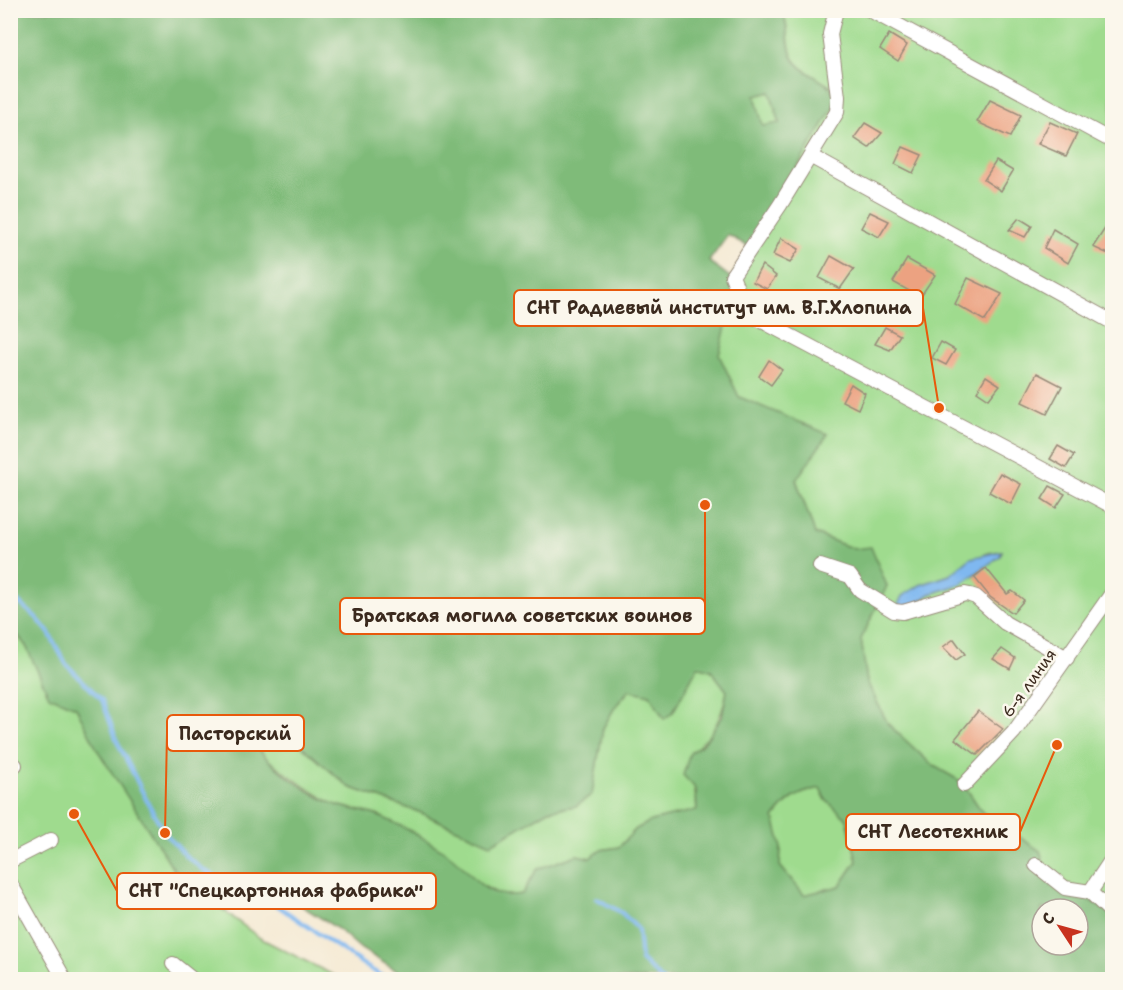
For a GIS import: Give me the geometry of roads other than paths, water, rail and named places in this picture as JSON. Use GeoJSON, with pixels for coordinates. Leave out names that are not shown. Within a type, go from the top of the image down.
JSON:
{"type":"FeatureCollection","features":[{"type":"Feature","properties":{"kind":"street"},"geometry":{"type":"LineString","coordinates":[[836,10],[830,34],[838,97],[837,112],[732,276],[747,313],[1113,506]]}},
{"type":"Feature","properties":{"kind":"street"},"geometry":{"type":"LineString","coordinates":[[870,10],[1113,141]]}},
{"type":"Feature","properties":{"kind":"street"},"geometry":{"type":"LineString","coordinates":[[810,156],[1113,322]]}},
{"type":"Feature","properties":{"kind":"street"},"geometry":{"type":"LineString","coordinates":[[820,566],[850,576],[860,590],[894,610],[903,612],[965,594],[976,597],[1005,623],[1067,658]]}},
{"type":"Feature","properties":{"kind":"street","name":"6-я линия"},"geometry":{"type":"LineString","coordinates":[[964,785],[1014,732],[1113,593]]}},
{"type":"Feature","properties":{"kind":"street"},"geometry":{"type":"LineString","coordinates":[[10,861],[51,840]]}},
{"type":"Feature","properties":{"kind":"street"},"geometry":{"type":"LineString","coordinates":[[1090,892],[1113,859]]}},
{"type":"Feature","properties":{"kind":"street"},"geometry":{"type":"LineString","coordinates":[[1036,866],[1065,888],[1090,892],[1113,913]]}},
{"type":"Feature","properties":{"kind":"street"},"geometry":{"type":"LineString","coordinates":[[10,884],[64,980]]}},
{"type":"Feature","properties":{"kind":"street"},"geometry":{"type":"LineString","coordinates":[[173,964],[193,980]]}},
{"type":"Feature","properties":{"kind":"water"},"geometry":{"type":"Polygon","coordinates":[[[1002,551],[1000,556],[961,584],[930,594],[916,604],[902,608],[898,605],[902,596],[920,585],[950,575],[971,558],[1002,551]]]}},
{"type":"Feature","properties":{"kind":"waterway"},"geometry":{"type":"LineString","coordinates":[[10,595],[37,618],[49,633],[66,664],[102,700],[117,741],[148,803],[165,833],[185,855],[202,869],[217,877],[241,886],[251,884],[258,888],[272,902],[370,969],[390,980]]}},
{"type":"Feature","properties":{"kind":"waterway"},"geometry":{"type":"LineString","coordinates":[[596,898],[622,913],[638,929],[641,960],[662,980]]}},
{"type":"Feature","properties":{"kind":"place","name":"СНТ Радиевый институт им. В.Г.Хлопина"},"geometry":{"type":"Point","coordinates":[939,408]}},
{"type":"Feature","properties":{"kind":"place","name":"Братская могила советских воинов"},"geometry":{"type":"Point","coordinates":[705,505]}},
{"type":"Feature","properties":{"kind":"place","name":"СНТ Лесотехник"},"geometry":{"type":"Point","coordinates":[1057,745]}},
{"type":"Feature","properties":{"kind":"place","name":"СНТ \"Спецкартонная фабрика\""},"geometry":{"type":"Point","coordinates":[74,814]}},
{"type":"Feature","properties":{"kind":"place","name":"Пасторский"},"geometry":{"type":"Point","coordinates":[165,833]}}]}
